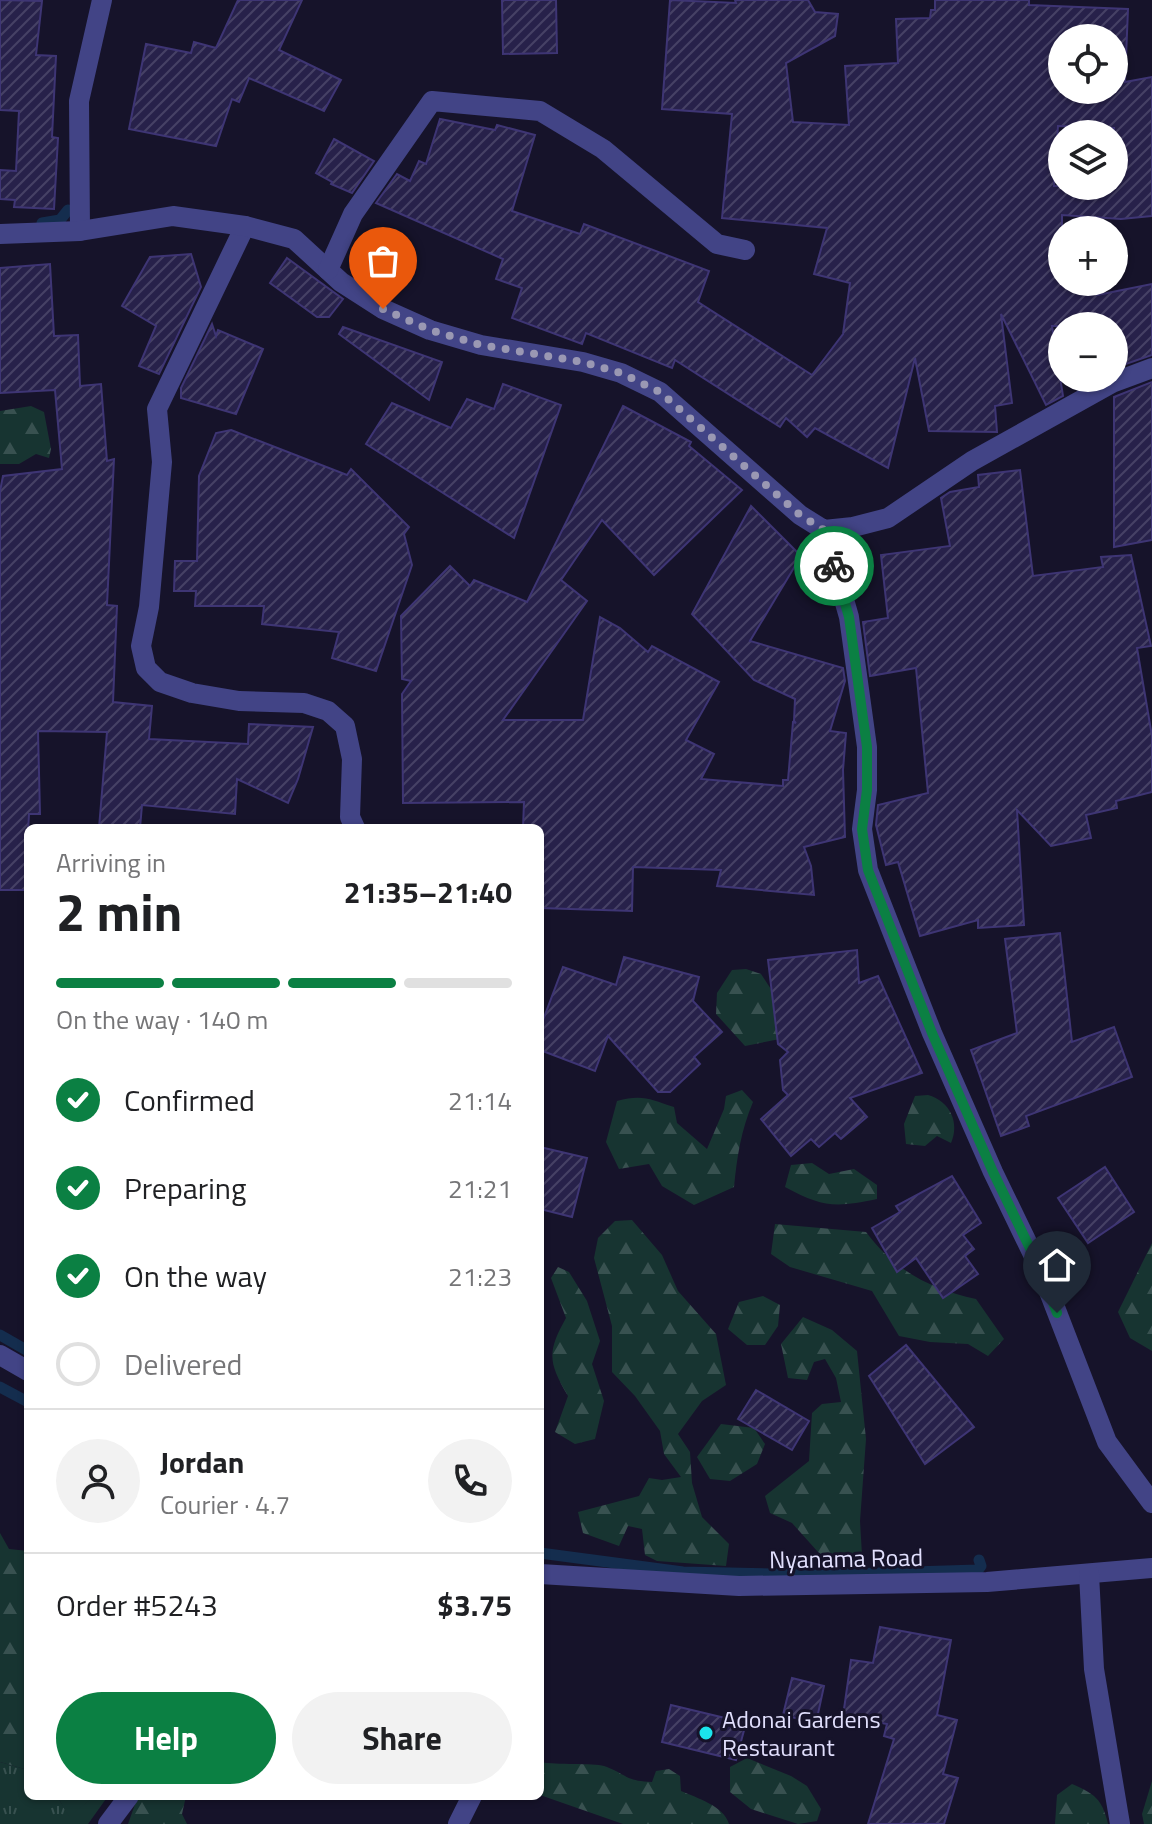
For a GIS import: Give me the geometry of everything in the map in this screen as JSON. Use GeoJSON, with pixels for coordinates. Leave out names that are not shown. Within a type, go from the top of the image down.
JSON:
{"type":"FeatureCollection","features":[{"type":"Feature","properties":{"kind":"street"},"geometry":{"type":"LineString","coordinates":[[80,231],[79,101],[102,0]]}},
{"type":"Feature","properties":{"kind":"street"},"geometry":{"type":"LineString","coordinates":[[328,270],[353,214],[432,101],[540,111],[603,149],[717,244],[745,250]]}},
{"type":"Feature","properties":{"kind":"street"},"geometry":{"type":"LineString","coordinates":[[0,234],[80,231],[173,216],[245,226],[294,239],[341,282],[383,309],[430,330],[481,345],[583,362],[621,373],[660,392],[800,515],[824,530],[888,518],[972,461],[1112,383],[1152,368]]}},
{"type":"Feature","properties":{"kind":"street"},"geometry":{"type":"LineString","coordinates":[[245,226],[157,409],[162,462],[149,607],[141,646],[146,668],[160,682],[192,693],[239,701],[304,703],[328,711],[345,726],[352,759],[350,817],[353,824]]}},
{"type":"Feature","properties":{"kind":"street"},"geometry":{"type":"LineString","coordinates":[[824,530],[849,617],[867,747],[867,790],[862,829],[868,870],[932,1033],[993,1172],[1041,1271],[1107,1442],[1152,1503]]}},
{"type":"Feature","properties":{"kind":"street"},"geometry":{"type":"LineString","coordinates":[[0,1355],[24,1369]]}},
{"type":"Feature","properties":{"kind":"street","name":"Nyanama Road"},"geometry":{"type":"LineString","coordinates":[[544,1574],[739,1586],[987,1582],[1152,1568]]}},
{"type":"Feature","properties":{"kind":"street"},"geometry":{"type":"LineString","coordinates":[[1089,1574],[1094,1669],[1120,1824]]}},
{"type":"Feature","properties":{"kind":"street"},"geometry":{"type":"LineString","coordinates":[[108,1824],[126,1800]]}},
{"type":"Feature","properties":{"kind":"street"},"geometry":{"type":"LineString","coordinates":[[458,1824],[470,1800]]}},
{"type":"Feature","properties":{"kind":"green space"},"geometry":{"type":"Polygon","coordinates":[[[31,406],[44,412],[51,449],[49,458],[36,454],[19,464],[0,464],[0,411],[31,406]]]}},
{"type":"Feature","properties":{"kind":"green space"},"geometry":{"type":"Polygon","coordinates":[[[746,969],[761,974],[786,1012],[780,1039],[745,1046],[716,1014],[717,993],[732,970],[746,969]]]}},
{"type":"Feature","properties":{"kind":"green space"},"geometry":{"type":"Polygon","coordinates":[[[742,1090],[753,1102],[740,1144],[734,1187],[694,1205],[662,1186],[649,1164],[619,1169],[606,1142],[617,1101],[640,1098],[674,1107],[677,1123],[707,1149],[724,1109],[726,1096],[742,1090]]]}},
{"type":"Feature","properties":{"kind":"green space"},"geometry":{"type":"Polygon","coordinates":[[[928,1095],[942,1102],[951,1114],[954,1128],[951,1143],[937,1136],[925,1146],[906,1144],[904,1124],[915,1096],[928,1095]]]}},
{"type":"Feature","properties":{"kind":"green space"},"geometry":{"type":"Polygon","coordinates":[[[812,1163],[829,1174],[854,1169],[877,1185],[877,1199],[829,1204],[809,1199],[785,1187],[791,1165],[812,1163]]]}},
{"type":"Feature","properties":{"kind":"green space"},"geometry":{"type":"Polygon","coordinates":[[[632,1220],[662,1255],[678,1291],[716,1334],[726,1385],[702,1401],[678,1434],[690,1452],[692,1483],[702,1517],[729,1544],[726,1566],[657,1561],[645,1555],[642,1529],[628,1526],[619,1546],[583,1533],[578,1512],[639,1496],[649,1478],[662,1480],[681,1477],[664,1454],[660,1431],[635,1396],[612,1372],[612,1326],[594,1258],[598,1238],[615,1221],[632,1220]]]}},
{"type":"Feature","properties":{"kind":"green space"},"geometry":{"type":"Polygon","coordinates":[[[775,1224],[866,1232],[889,1257],[914,1276],[943,1290],[976,1299],[1004,1339],[988,1356],[968,1344],[899,1336],[872,1291],[790,1267],[771,1254],[775,1224]]]}},
{"type":"Feature","properties":{"kind":"green space"},"geometry":{"type":"Polygon","coordinates":[[[1152,1243],[1152,1351],[1130,1338],[1118,1312],[1152,1243]]]}},
{"type":"Feature","properties":{"kind":"green space"},"geometry":{"type":"Polygon","coordinates":[[[558,1267],[569,1272],[587,1301],[600,1341],[592,1364],[604,1401],[595,1439],[575,1444],[555,1432],[568,1396],[552,1357],[555,1340],[566,1318],[551,1278],[558,1267]]]}},
{"type":"Feature","properties":{"kind":"green space"},"geometry":{"type":"Polygon","coordinates":[[[763,1296],[780,1305],[778,1326],[765,1345],[747,1345],[728,1329],[739,1302],[763,1296]]]}},
{"type":"Feature","properties":{"kind":"green space"},"geometry":{"type":"Polygon","coordinates":[[[803,1317],[832,1330],[857,1351],[866,1439],[860,1521],[862,1555],[849,1573],[818,1552],[792,1523],[770,1513],[765,1496],[809,1461],[812,1413],[822,1404],[841,1402],[836,1378],[825,1359],[814,1362],[807,1380],[788,1378],[781,1344],[803,1317]]]}},
{"type":"Feature","properties":{"kind":"green space"},"geometry":{"type":"Polygon","coordinates":[[[721,1424],[754,1428],[765,1444],[757,1464],[730,1481],[710,1479],[697,1457],[721,1424]]]}},
{"type":"Feature","properties":{"kind":"green space"},"geometry":{"type":"Polygon","coordinates":[[[0,1533],[9,1549],[24,1551],[24,1769],[0,1762],[0,1533]]]}},
{"type":"Feature","properties":{"kind":"green space"},"geometry":{"type":"Polygon","coordinates":[[[747,1758],[807,1786],[821,1809],[817,1821],[798,1824],[751,1809],[730,1792],[730,1767],[747,1758]]]}},
{"type":"Feature","properties":{"kind":"green space"},"geometry":{"type":"Polygon","coordinates":[[[0,1762],[24,1769],[24,1800],[59,1800],[69,1816],[90,1800],[105,1800],[88,1824],[0,1824],[0,1762]]]}},
{"type":"Feature","properties":{"kind":"green space"},"geometry":{"type":"Polygon","coordinates":[[[544,1762],[604,1766],[631,1779],[652,1782],[656,1771],[669,1769],[680,1776],[681,1791],[716,1807],[729,1824],[623,1824],[544,1796],[544,1762]]]}},
{"type":"Feature","properties":{"kind":"green space"},"geometry":{"type":"Polygon","coordinates":[[[1152,1781],[1152,1824],[1144,1824],[1142,1814],[1152,1781]]]}},
{"type":"Feature","properties":{"kind":"green space"},"geometry":{"type":"Polygon","coordinates":[[[1072,1784],[1096,1798],[1108,1824],[1055,1824],[1057,1795],[1072,1784]]]}},
{"type":"Feature","properties":{"kind":"green space"},"geometry":{"type":"Polygon","coordinates":[[[59,1800],[90,1800],[69,1817],[59,1800]]]}},
{"type":"Feature","properties":{"kind":"green space"},"geometry":{"type":"Polygon","coordinates":[[[137,1800],[185,1800],[182,1814],[187,1824],[128,1824],[137,1800]]]}},
{"type":"Feature","properties":{"kind":"building"},"geometry":{"type":"Polygon","coordinates":[[[0,0],[42,1],[36,55],[56,56],[52,137],[58,138],[54,209],[14,207],[15,200],[0,199],[0,170],[16,171],[19,111],[0,110],[0,0]]]}},
{"type":"Feature","properties":{"kind":"building"},"geometry":{"type":"Polygon","coordinates":[[[238,0],[302,0],[279,50],[341,80],[324,111],[249,78],[239,102],[232,99],[216,146],[129,129],[146,44],[191,53],[194,42],[216,48],[238,0]]]}},
{"type":"Feature","properties":{"kind":"building"},"geometry":{"type":"Polygon","coordinates":[[[502,0],[556,0],[557,53],[503,54],[502,0]]]}},
{"type":"Feature","properties":{"kind":"building"},"geometry":{"type":"Polygon","coordinates":[[[670,0],[736,3],[735,0],[808,0],[815,12],[838,14],[835,36],[786,63],[793,122],[849,125],[845,66],[898,63],[896,19],[930,18],[931,10],[935,10],[935,0],[1029,0],[1029,5],[1128,9],[1127,24],[1048,24],[1048,104],[1128,104],[1128,81],[1152,77],[1152,216],[1048,216],[1048,296],[1128,296],[1128,289],[1152,284],[1152,355],[1128,363],[1128,312],[1048,312],[1048,392],[1062,392],[1063,396],[1046,405],[1001,314],[1012,403],[995,406],[997,432],[929,431],[915,358],[888,468],[815,428],[807,437],[786,418],[780,427],[675,360],[672,368],[586,333],[582,344],[512,318],[522,288],[496,279],[503,259],[376,203],[397,174],[410,181],[419,161],[426,164],[440,119],[495,130],[497,125],[535,135],[512,211],[580,234],[584,224],[709,271],[698,302],[812,375],[843,334],[850,283],[814,274],[827,228],[722,218],[732,114],[662,109],[670,0]]]}},
{"type":"Feature","properties":{"kind":"building"},"geometry":{"type":"Polygon","coordinates":[[[334,139],[374,161],[352,193],[316,173],[334,139]]]}},
{"type":"Feature","properties":{"kind":"building"},"geometry":{"type":"Polygon","coordinates":[[[191,254],[201,287],[159,374],[139,366],[156,326],[122,306],[150,257],[191,254]]]}},
{"type":"Feature","properties":{"kind":"building"},"geometry":{"type":"Polygon","coordinates":[[[287,258],[343,299],[329,317],[317,317],[270,283],[287,258]]]}},
{"type":"Feature","properties":{"kind":"building"},"geometry":{"type":"Polygon","coordinates":[[[50,264],[54,336],[78,335],[80,386],[101,384],[107,461],[114,459],[107,605],[117,606],[113,702],[152,706],[149,739],[248,744],[249,724],[313,727],[288,803],[237,779],[235,814],[142,805],[140,824],[99,824],[107,732],[38,731],[40,814],[29,814],[28,824],[24,824],[24,890],[0,890],[0,491],[3,476],[62,469],[55,390],[0,393],[0,268],[50,264]]]}},
{"type":"Feature","properties":{"kind":"building"},"geometry":{"type":"Polygon","coordinates":[[[212,324],[216,336],[218,330],[263,349],[236,414],[181,398],[181,388],[212,324]]]}},
{"type":"Feature","properties":{"kind":"building"},"geometry":{"type":"Polygon","coordinates":[[[343,327],[442,362],[429,400],[339,334],[343,327]]]}},
{"type":"Feature","properties":{"kind":"building"},"geometry":{"type":"Polygon","coordinates":[[[1152,382],[1152,540],[1114,547],[1114,397],[1152,382]]]}},
{"type":"Feature","properties":{"kind":"building"},"geometry":{"type":"Polygon","coordinates":[[[503,384],[561,405],[514,538],[366,444],[392,403],[451,428],[467,399],[494,409],[503,384]]]}},
{"type":"Feature","properties":{"kind":"building"},"geometry":{"type":"Polygon","coordinates":[[[623,406],[691,442],[689,446],[742,490],[654,575],[602,520],[561,580],[587,601],[503,720],[583,720],[600,617],[620,628],[648,652],[652,646],[719,682],[686,740],[714,754],[701,779],[783,786],[783,780],[788,780],[793,722],[796,723],[795,699],[754,680],[692,614],[751,506],[801,556],[750,641],[843,668],[845,681],[830,731],[846,733],[843,770],[845,837],[804,847],[811,866],[814,895],[717,886],[721,870],[633,867],[632,911],[544,908],[544,824],[523,824],[524,802],[403,803],[402,694],[411,681],[402,679],[401,616],[450,566],[470,586],[474,580],[527,602],[623,406]]]}},
{"type":"Feature","properties":{"kind":"building"},"geometry":{"type":"Polygon","coordinates":[[[231,430],[347,475],[351,469],[409,527],[404,534],[412,565],[376,671],[332,658],[339,632],[262,624],[264,606],[195,606],[196,591],[174,591],[175,561],[197,561],[199,476],[216,433],[231,430]]]}},
{"type":"Feature","properties":{"kind":"building"},"geometry":{"type":"Polygon","coordinates":[[[1020,470],[1033,576],[1103,567],[1101,557],[1131,555],[1151,646],[1137,648],[1152,736],[1152,792],[1116,801],[1117,808],[1086,815],[1091,838],[1051,846],[1017,810],[1024,925],[978,928],[978,920],[920,936],[898,862],[886,865],[876,825],[878,805],[928,793],[916,668],[870,676],[863,622],[888,618],[881,555],[950,546],[941,498],[950,492],[979,487],[978,475],[1020,470]]]}},
{"type":"Feature","properties":{"kind":"building"},"geometry":{"type":"Polygon","coordinates":[[[1060,933],[1072,1042],[1114,1027],[1132,1077],[1026,1116],[1029,1126],[1001,1136],[971,1050],[1017,1033],[1005,939],[1060,933]]]}},
{"type":"Feature","properties":{"kind":"building"},"geometry":{"type":"Polygon","coordinates":[[[857,950],[859,983],[878,976],[922,1073],[850,1098],[867,1117],[841,1139],[835,1133],[819,1147],[811,1139],[791,1156],[761,1119],[788,1095],[783,1090],[780,1060],[788,1052],[778,1044],[768,960],[857,950]]]}},
{"type":"Feature","properties":{"kind":"building"},"geometry":{"type":"Polygon","coordinates":[[[624,957],[699,977],[693,1001],[722,1032],[694,1057],[700,1064],[670,1092],[658,1092],[608,1036],[595,1071],[544,1052],[544,1017],[563,967],[616,985],[624,957]]]}},
{"type":"Feature","properties":{"kind":"building"},"geometry":{"type":"Polygon","coordinates":[[[544,1148],[587,1158],[572,1217],[544,1210],[544,1148]]]}},
{"type":"Feature","properties":{"kind":"building"},"geometry":{"type":"Polygon","coordinates":[[[1105,1167],[1134,1212],[1088,1243],[1058,1198],[1105,1167]]]}},
{"type":"Feature","properties":{"kind":"building"},"geometry":{"type":"Polygon","coordinates":[[[952,1176],[981,1223],[963,1235],[974,1249],[965,1256],[978,1274],[943,1298],[916,1258],[897,1272],[872,1228],[900,1212],[896,1206],[952,1176]]]}},
{"type":"Feature","properties":{"kind":"building"},"geometry":{"type":"Polygon","coordinates":[[[906,1345],[974,1427],[925,1464],[869,1376],[906,1345]]]}},
{"type":"Feature","properties":{"kind":"building"},"geometry":{"type":"Polygon","coordinates":[[[756,1390],[809,1421],[792,1450],[738,1419],[756,1390]]]}},
{"type":"Feature","properties":{"kind":"building"},"geometry":{"type":"Polygon","coordinates":[[[880,1627],[951,1640],[937,1715],[957,1720],[943,1774],[958,1778],[944,1824],[868,1824],[894,1739],[884,1736],[887,1724],[843,1716],[851,1660],[873,1663],[880,1627]]]}},
{"type":"Feature","properties":{"kind":"building"},"geometry":{"type":"Polygon","coordinates":[[[792,1678],[824,1686],[816,1723],[783,1715],[792,1678]]]}},
{"type":"Feature","properties":{"kind":"building"},"geometry":{"type":"Polygon","coordinates":[[[671,1705],[746,1723],[736,1760],[662,1742],[671,1705]]]}},
{"type":"Feature","properties":{"kind":"waterway"},"geometry":{"type":"LineString","coordinates":[[42,223],[60,220],[68,210]]}},
{"type":"Feature","properties":{"kind":"waterway"},"geometry":{"type":"LineString","coordinates":[[0,1335],[24,1349]]}},
{"type":"Feature","properties":{"kind":"waterway"},"geometry":{"type":"LineString","coordinates":[[0,1387],[24,1400]]}},
{"type":"Feature","properties":{"kind":"waterway"},"geometry":{"type":"LineString","coordinates":[[544,1554],[683,1572],[814,1575],[978,1570],[981,1566],[979,1560]]}},
{"type":"Feature","properties":{"kind":"way so far"},"geometry":{"type":"LineString","coordinates":[[383,309],[430,330],[481,345],[583,362],[621,373],[660,392],[800,515],[824,530],[834,566]]}},
{"type":"Feature","properties":{"kind":"place","name":"Adonai Gardens Restaurant"},"geometry":{"type":"Point","coordinates":[706,1733]}},
{"type":"Feature","properties":{"kind":"route"},"geometry":{"type":"LineString","coordinates":[[834,566],[849,617],[867,747],[867,790],[862,829],[868,870],[932,1033],[993,1172],[1041,1271],[1057,1313]]}}]}
